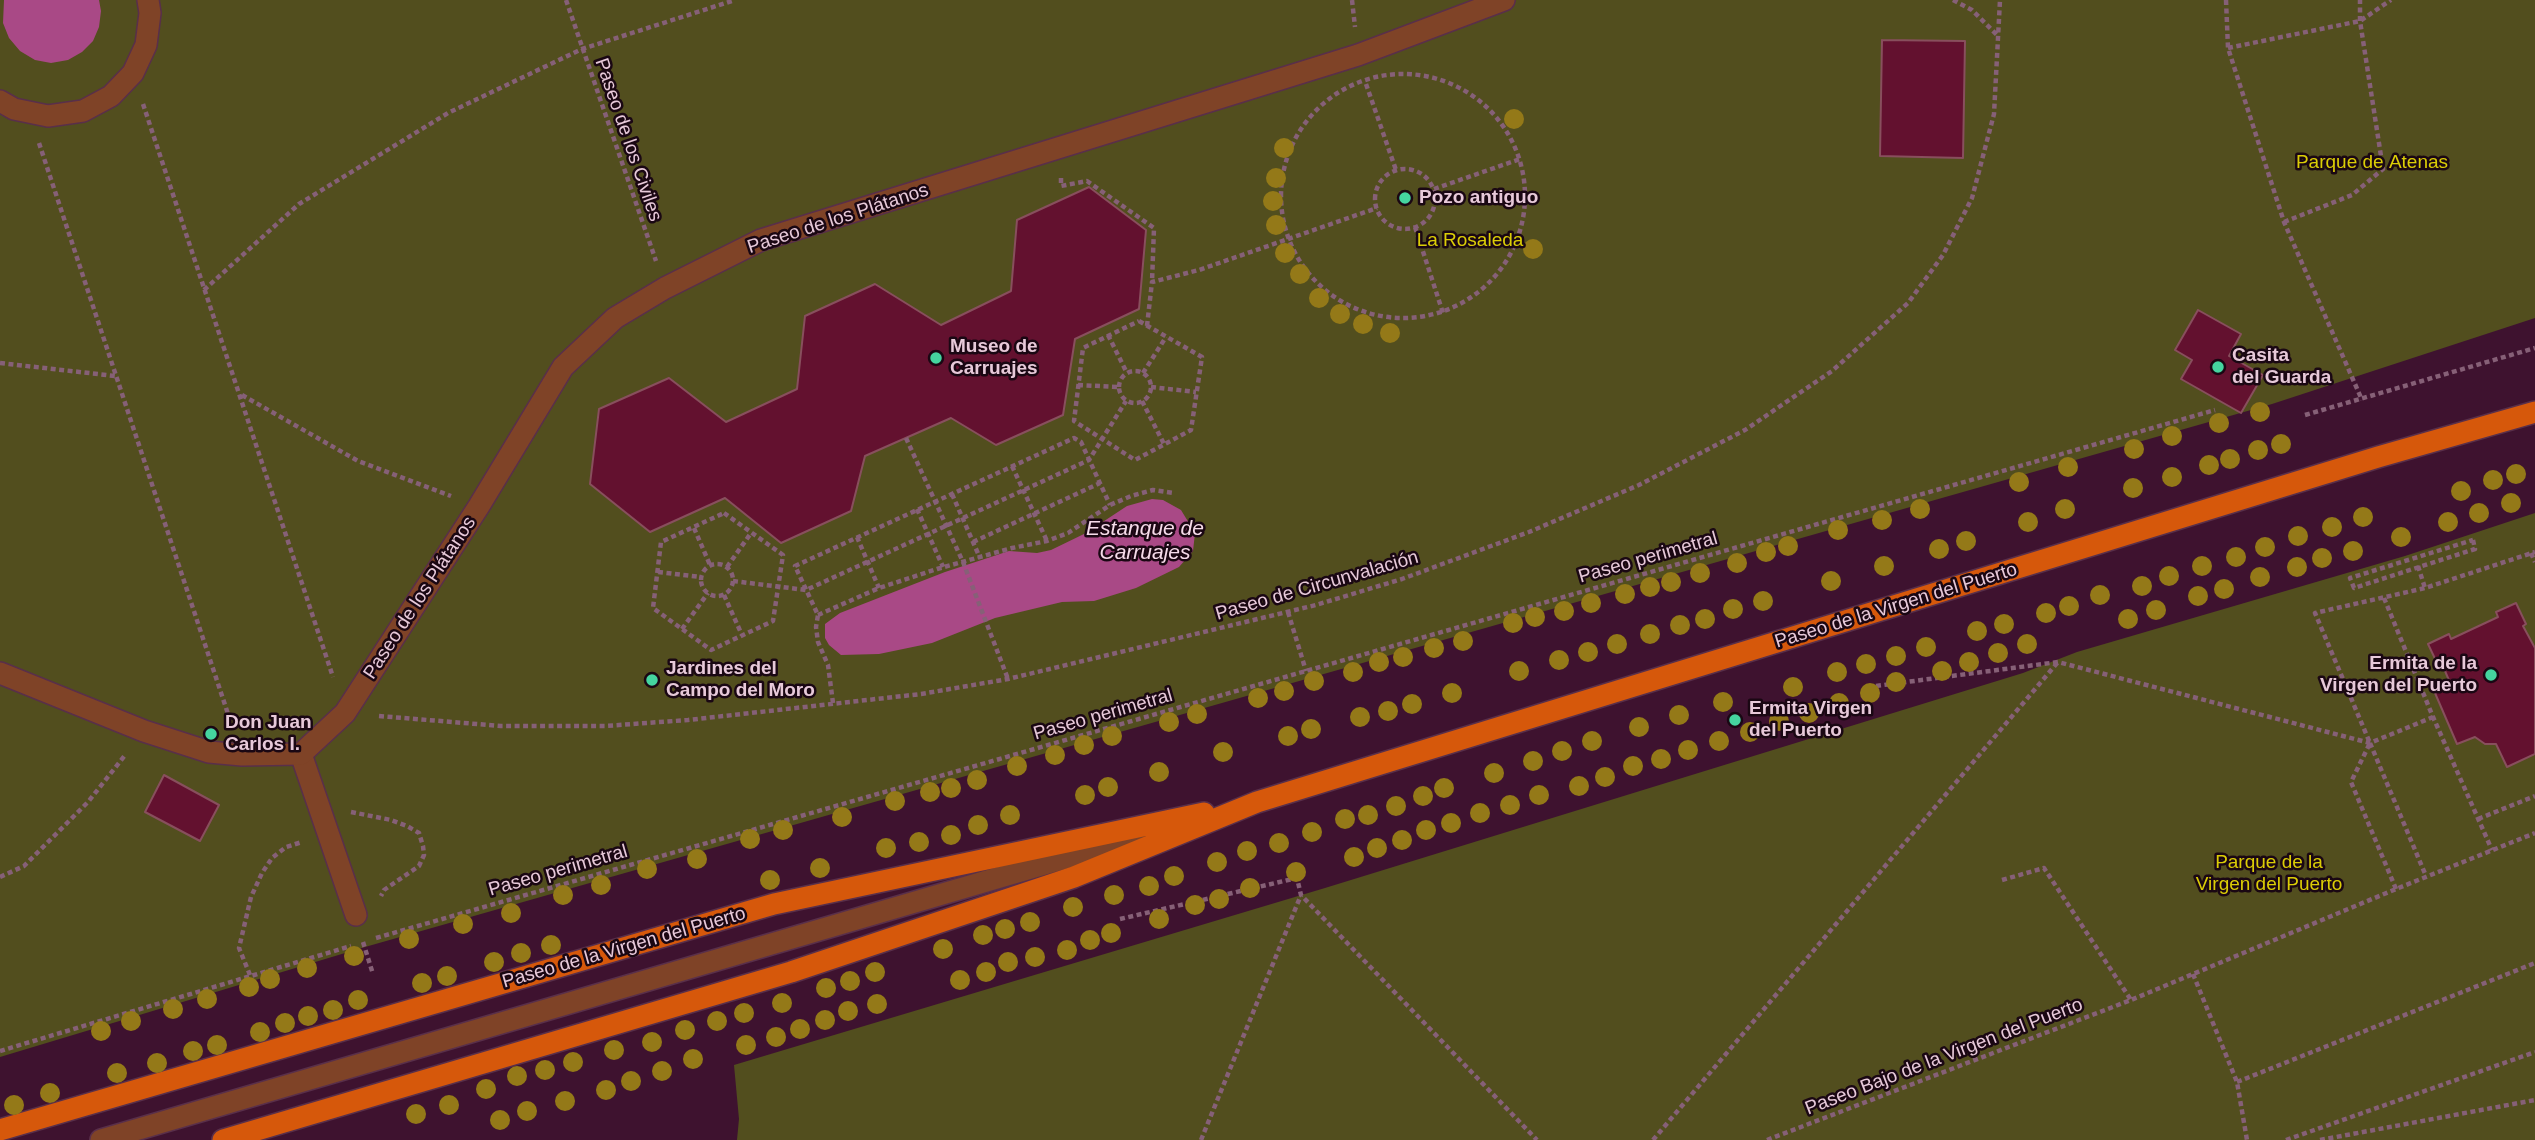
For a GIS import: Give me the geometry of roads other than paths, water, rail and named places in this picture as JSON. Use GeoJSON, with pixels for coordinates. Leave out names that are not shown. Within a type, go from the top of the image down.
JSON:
{"type":"FeatureCollection","features":[{"type":"Feature","properties":{"kind":"main road","name":"Paseo de la Virgen del Puerto"},"geometry":{"type":"LineString","coordinates":[[223,1140],[801,969],[1074,877],[1257,802],[2378,457],[2535,412]]}},
{"type":"Feature","properties":{"kind":"main road","name":"Paseo de la Virgen del Puerto"},"geometry":{"type":"LineString","coordinates":[[0,1130],[774,904],[1257,802]]}},
{"type":"Feature","properties":{"kind":"street"},"geometry":{"type":"LineString","coordinates":[[0,101],[14,109],[48,116],[83,111],[111,96],[132,73],[146,45],[150,13],[148,0]]}},
{"type":"Feature","properties":{"kind":"street","name":"Paseo de los Plátanos"},"geometry":{"type":"LineString","coordinates":[[301,754],[345,713],[479,506],[563,367],[615,317],[665,288],[761,240],[1358,55],[1504,0]]}},
{"type":"Feature","properties":{"kind":"street"},"geometry":{"type":"LineString","coordinates":[[0,673],[144,731],[209,752],[242,755],[301,754],[356,915]]}},
{"type":"Feature","properties":{"kind":"street","name":"Paseo de la Virgen del Puerto"},"geometry":{"type":"LineString","coordinates":[[101,1140],[1257,802]]}},
{"type":"Feature","properties":{"kind":"water"},"geometry":{"type":"Polygon","coordinates":[[[4,0],[99,0],[99,27],[93,41],[82,52],[68,60],[51,63],[35,60],[20,51],[9,38],[3,23],[4,0]]]}},
{"type":"Feature","properties":{"kind":"water","name":"Estanque de Carruajes"},"geometry":{"type":"Polygon","coordinates":[[[1152,499],[1163,500],[1181,510],[1195,533],[1193,551],[1179,567],[1136,588],[1094,601],[1062,602],[995,618],[932,643],[879,654],[841,655],[825,638],[825,624],[840,613],[945,572],[1009,551],[1037,553],[1051,550],[1086,533],[1127,506],[1152,499]]]}},
{"type":"Feature","properties":{"kind":"place","name":"Pozo antiguo"},"geometry":{"type":"Point","coordinates":[1405,198]}},
{"type":"Feature","properties":{"kind":"place","name":"Museo de Carruajes"},"geometry":{"type":"Point","coordinates":[936,358]}},
{"type":"Feature","properties":{"kind":"place","name":"Casita del Guarda"},"geometry":{"type":"Point","coordinates":[2218,367]}},
{"type":"Feature","properties":{"kind":"place","name":"Ermita de la Virgen del Puerto"},"geometry":{"type":"Point","coordinates":[2491,675]}},
{"type":"Feature","properties":{"kind":"place","name":"Jardines del Campo del Moro"},"geometry":{"type":"Point","coordinates":[652,680]}},
{"type":"Feature","properties":{"kind":"place","name":"Ermita Virgen del Puerto"},"geometry":{"type":"Point","coordinates":[1735,720]}},
{"type":"Feature","properties":{"kind":"place","name":"Don Juan Carlos I."},"geometry":{"type":"Point","coordinates":[211,734]}},
{"type":"Feature","properties":{"kind":"park label","name":"Parque de Atenas"},"geometry":{"type":"Point","coordinates":[2372,163]}},
{"type":"Feature","properties":{"kind":"park label","name":"La Rosaleda"},"geometry":{"type":"Point","coordinates":[1470,241]}},
{"type":"Feature","properties":{"kind":"park label","name":"Parque de la Virgen del Puerto"},"geometry":{"type":"Point","coordinates":[2269,874]}}]}
